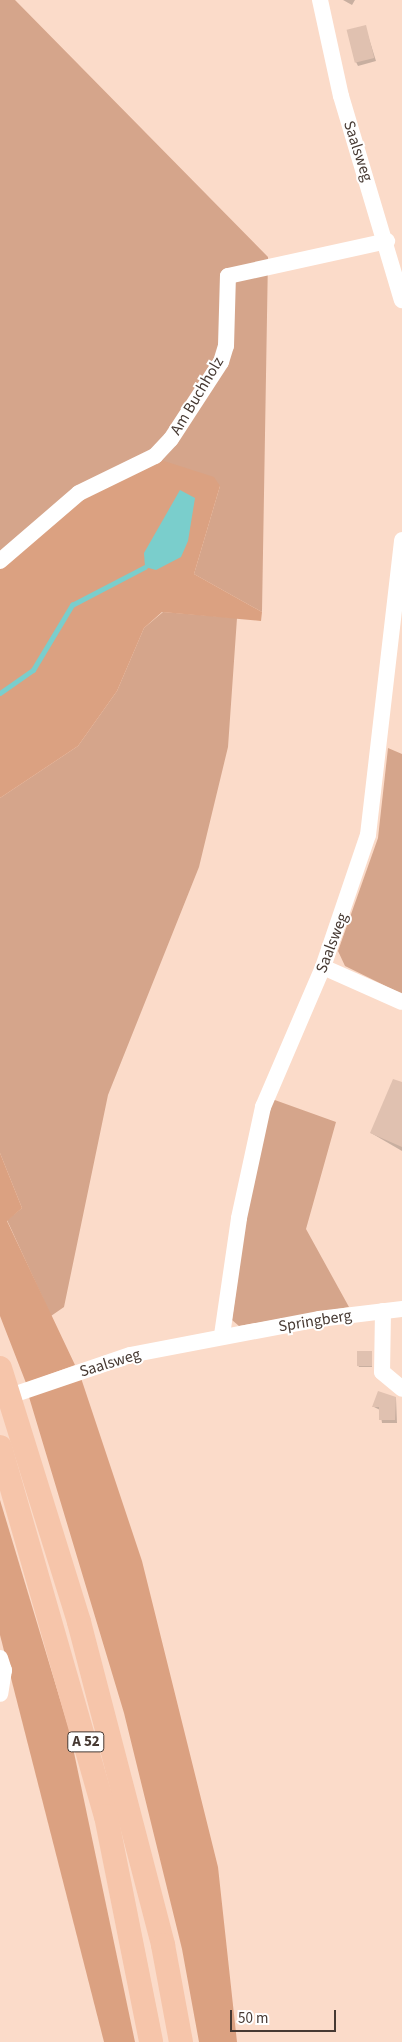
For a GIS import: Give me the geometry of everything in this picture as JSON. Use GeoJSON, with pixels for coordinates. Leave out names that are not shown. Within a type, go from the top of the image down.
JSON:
{"type":"FeatureCollection","features":[{"type":"Feature","properties":{"kind":"highway","name":"A 52"},"geometry":{"type":"LineString","coordinates":[[0,1368],[79,1622],[163,1945],[181,2042]]}},
{"type":"Feature","properties":{"kind":"highway","name":"A 52"},"geometry":{"type":"LineString","coordinates":[[0,1447],[106,1816],[151,2042]]}},
{"type":"Feature","properties":{"kind":"street","name":"Saalsweg"},"geometry":{"type":"LineString","coordinates":[[320,0],[341,96],[387,241],[402,300]]}},
{"type":"Feature","properties":{"kind":"street","name":"Am Buchholz"},"geometry":{"type":"LineString","coordinates":[[0,561],[79,493],[155,456],[171,439],[221,362],[226,346],[228,276],[387,241]]}},
{"type":"Feature","properties":{"kind":"street","name":"Saalsweg"},"geometry":{"type":"LineString","coordinates":[[0,1399],[130,1355],[225,1335],[239,1218],[262,1108],[323,967],[355,883],[375,804],[402,540]]}},
{"type":"Feature","properties":{"kind":"street"},"geometry":{"type":"LineString","coordinates":[[323,967],[402,1002]]}},
{"type":"Feature","properties":{"kind":"street","name":"Springberg"},"geometry":{"type":"LineString","coordinates":[[225,1335],[402,1309]]}},
{"type":"Feature","properties":{"kind":"street"},"geometry":{"type":"LineString","coordinates":[[383,1311],[382,1372],[402,1389]]}},
{"type":"Feature","properties":{"kind":"street"},"geometry":{"type":"LineString","coordinates":[[0,1658],[4,1670],[0,1694]]}},
{"type":"Feature","properties":{"kind":"shaded area"},"geometry":{"type":"Polygon","coordinates":[[[0,0],[15,0],[268,257],[262,612],[194,574],[220,486],[0,553],[0,0]]]}},
{"type":"Feature","properties":{"kind":"shaded area"},"geometry":{"type":"Polygon","coordinates":[[[161,460],[214,477],[220,486],[194,574],[262,612],[261,621],[162,612],[144,628],[117,691],[78,746],[0,798],[0,568],[84,496],[161,460]]]}},
{"type":"Feature","properties":{"kind":"shaded area"},"geometry":{"type":"Polygon","coordinates":[[[163,612],[237,618],[228,747],[199,867],[108,1095],[64,1307],[51,1316],[7,1220],[22,1208],[0,1153],[0,798],[78,746],[117,691],[144,628],[163,612]]]}},
{"type":"Feature","properties":{"kind":"shaded area"},"geometry":{"type":"Polygon","coordinates":[[[388,748],[402,754],[402,994],[345,966],[338,951],[378,838],[388,748]]]}},
{"type":"Feature","properties":{"kind":"shaded area"},"geometry":{"type":"Polygon","coordinates":[[[272,1099],[336,1122],[306,1229],[349,1307],[239,1326],[232,1320],[245,1224],[272,1099]]]}},
{"type":"Feature","properties":{"kind":"shaded area"},"geometry":{"type":"Polygon","coordinates":[[[0,1153],[22,1208],[7,1221],[75,1365],[26,1383],[0,1316],[0,1153]]]}},
{"type":"Feature","properties":{"kind":"shaded area"},"geometry":{"type":"Polygon","coordinates":[[[81,1378],[142,1561],[218,1867],[237,2042],[199,2042],[182,1949],[124,1713],[29,1397],[81,1378]]]}},
{"type":"Feature","properties":{"kind":"shaded area"},"geometry":{"type":"Polygon","coordinates":[[[0,1500],[69,1729],[135,2042],[104,2042],[0,1635],[0,1500]]]}},
{"type":"Feature","properties":{"kind":"water"},"geometry":{"type":"Polygon","coordinates":[[[180,490],[195,498],[188,541],[181,557],[156,570],[145,567],[144,553],[180,490]]]}},
{"type":"Feature","properties":{"kind":"building"},"geometry":{"type":"Polygon","coordinates":[[[366,25],[374,58],[355,63],[347,30],[366,25]]]}},
{"type":"Feature","properties":{"kind":"building"},"geometry":{"type":"Polygon","coordinates":[[[393,1079],[402,1082],[402,1147],[370,1133],[393,1079]]]}},
{"type":"Feature","properties":{"kind":"building"},"geometry":{"type":"Polygon","coordinates":[[[357,1351],[372,1351],[372,1366],[357,1366],[357,1351]]]}},
{"type":"Feature","properties":{"kind":"building"},"geometry":{"type":"Polygon","coordinates":[[[378,1391],[396,1397],[395,1420],[379,1420],[379,1407],[372,1407],[378,1391]]]}},
{"type":"Feature","properties":{"kind":"waterway"},"geometry":{"type":"LineString","coordinates":[[0,693],[33,670],[72,605],[145,567]]}}]}
